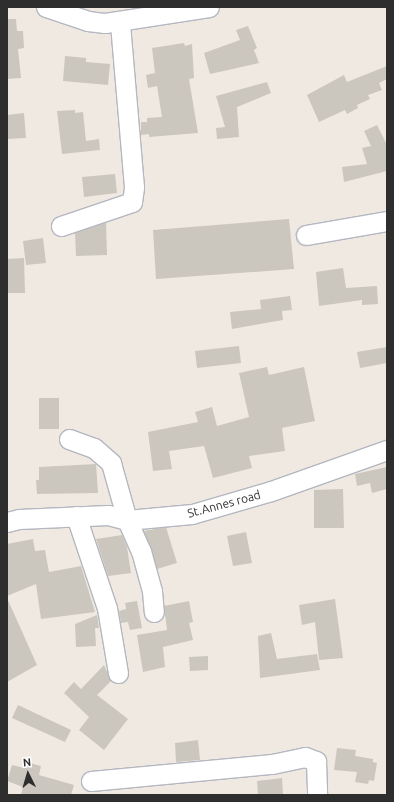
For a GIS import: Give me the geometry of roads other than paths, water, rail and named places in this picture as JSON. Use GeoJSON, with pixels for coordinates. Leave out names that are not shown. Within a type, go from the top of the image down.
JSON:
{"type":"FeatureCollection","features":[{"type":"Feature","properties":{"kind":"street"},"geometry":{"type":"LineString","coordinates":[[46,7],[88,21],[120,23],[209,7]]}},
{"type":"Feature","properties":{"kind":"street"},"geometry":{"type":"LineString","coordinates":[[61,226],[132,202],[134,187],[120,23]]}},
{"type":"Feature","properties":{"kind":"street"},"geometry":{"type":"LineString","coordinates":[[306,235],[387,221]]}},
{"type":"Feature","properties":{"kind":"street"},"geometry":{"type":"LineString","coordinates":[[69,439],[94,448],[111,463],[127,520],[141,551],[152,591],[154,612]]}},
{"type":"Feature","properties":{"kind":"street","name":"St.Annes road"},"geometry":{"type":"LineString","coordinates":[[7,522],[19,519],[108,515],[127,520],[192,514],[271,491],[387,450]]}},
{"type":"Feature","properties":{"kind":"street"},"geometry":{"type":"LineString","coordinates":[[76,516],[107,608],[118,673]]}},
{"type":"Feature","properties":{"kind":"street"},"geometry":{"type":"LineString","coordinates":[[92,781],[272,764],[305,757],[316,761],[317,795]]}}]}
